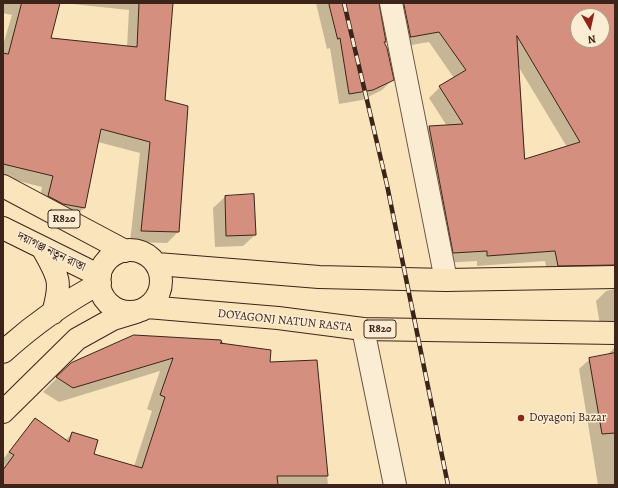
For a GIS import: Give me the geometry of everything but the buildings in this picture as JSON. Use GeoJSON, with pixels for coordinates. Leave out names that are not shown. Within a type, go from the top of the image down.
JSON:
{"type":"FeatureCollection","features":[{"type":"Feature","properties":{"kind":"main road","name":"R820"},"geometry":{"type":"LineString","coordinates":[[3,186],[125,251]]}},
{"type":"Feature","properties":{"kind":"main road","name":"দয়াগঞ্জ নতুন রাস্তা"},"geometry":{"type":"LineString","coordinates":[[3,228],[100,279]]}},
{"type":"Feature","properties":{"kind":"main road"},"geometry":{"type":"LineString","coordinates":[[44,249],[57,277],[59,292],[53,313]]}},
{"type":"Feature","properties":{"kind":"main road"},"geometry":{"type":"LineString","coordinates":[[125,251],[137,251],[149,255],[157,264],[161,276],[161,288],[156,299],[141,309],[123,311],[112,306],[104,297],[100,279],[105,263],[114,254],[125,251]]}},
{"type":"Feature","properties":{"kind":"main road"},"geometry":{"type":"LineString","coordinates":[[157,264],[319,277],[446,280],[615,277]]}},
{"type":"Feature","properties":{"kind":"main road"},"geometry":{"type":"LineString","coordinates":[[3,352],[22,335],[100,279]]}},
{"type":"Feature","properties":{"kind":"main road","name":"DOYAGONJ NATUN RASTA"},"geometry":{"type":"LineString","coordinates":[[3,412],[77,339],[113,319],[141,309],[278,318],[363,329],[615,334]]}},
{"type":"Feature","properties":{"kind":"street"},"geometry":{"type":"LineString","coordinates":[[390,3],[446,280]]}},
{"type":"Feature","properties":{"kind":"street"},"geometry":{"type":"LineString","coordinates":[[363,329],[394,485]]}},
{"type":"Feature","properties":{"kind":"railway"},"geometry":{"type":"LineString","coordinates":[[344,3],[387,185],[448,485]]}},
{"type":"Feature","properties":{"kind":"place","name":"Doyagonj Bazar"},"geometry":{"type":"Point","coordinates":[521,418]}}]}
